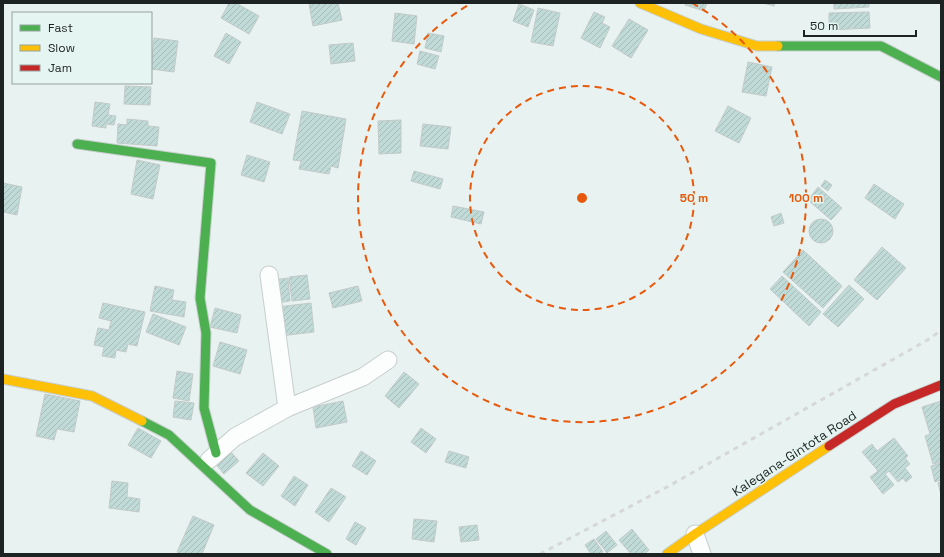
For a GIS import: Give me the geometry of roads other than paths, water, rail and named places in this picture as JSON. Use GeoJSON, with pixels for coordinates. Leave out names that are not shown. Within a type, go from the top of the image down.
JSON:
{"type":"FeatureCollection","features":[{"type":"Feature","properties":{"kind":"street"},"geometry":{"type":"LineString","coordinates":[[640,3],[701,29],[757,46],[881,46],[941,77]]}},
{"type":"Feature","properties":{"kind":"street"},"geometry":{"type":"LineString","coordinates":[[77,144],[211,163],[200,298],[206,333],[204,408],[216,453]]}},
{"type":"Feature","properties":{"kind":"street"},"geometry":{"type":"LineString","coordinates":[[269,275],[287,408]]}},
{"type":"Feature","properties":{"kind":"street"},"geometry":{"type":"LineString","coordinates":[[202,466],[235,437],[287,408],[363,377],[388,360]]}},
{"type":"Feature","properties":{"kind":"street"},"geometry":{"type":"LineString","coordinates":[[3,379],[92,396],[169,434],[250,510],[326,554]]}},
{"type":"Feature","properties":{"kind":"street","name":"Kalegana-Gintota Road"},"geometry":{"type":"LineString","coordinates":[[667,554],[695,534],[894,404],[941,385]]}},
{"type":"Feature","properties":{"kind":"street"},"geometry":{"type":"LineString","coordinates":[[695,534],[702,554]]}},
{"type":"Feature","properties":{"kind":"railway"},"geometry":{"type":"LineString","coordinates":[[540,554],[667,487],[931,338],[941,330]]}}]}
